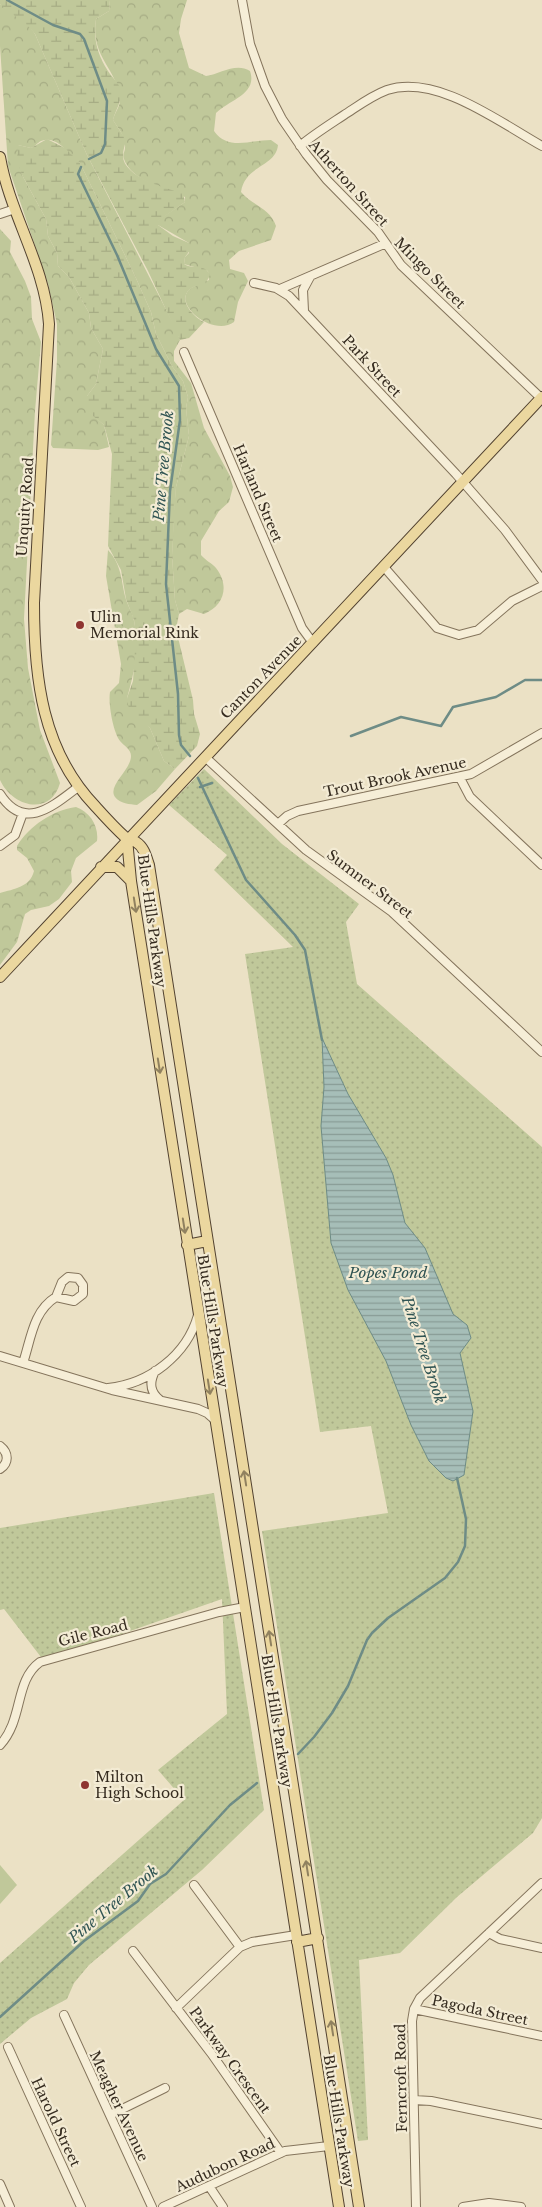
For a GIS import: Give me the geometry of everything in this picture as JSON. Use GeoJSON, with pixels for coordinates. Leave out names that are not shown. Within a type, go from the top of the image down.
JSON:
{"type":"FeatureCollection","features":[{"type":"Feature","properties":{"kind":"main road","name":"Unquity Road"},"geometry":{"type":"LineString","coordinates":[[0,157],[15,209],[41,279],[50,324],[34,582],[37,659],[44,708],[51,738],[61,761],[78,787],[127,839]]}},
{"type":"Feature","properties":{"kind":"main road","name":"Canton Avenue"},"geometry":{"type":"LineString","coordinates":[[0,977],[541,398]]}},
{"type":"Feature","properties":{"kind":"main road","name":"Blue Hills Parkway"},"geometry":{"type":"LineString","coordinates":[[127,839],[141,846],[147,858],[150,872],[359,2207]]}},
{"type":"Feature","properties":{"kind":"main road","name":"Blue Hills Parkway"},"geometry":{"type":"LineString","coordinates":[[127,839],[131,881],[187,1245],[339,2207]]}},
{"type":"Feature","properties":{"kind":"main road"},"geometry":{"type":"LineString","coordinates":[[101,867],[117,867],[131,881]]}},
{"type":"Feature","properties":{"kind":"main road"},"geometry":{"type":"LineString","coordinates":[[131,881],[132,873],[136,869],[142,868],[150,872]]}},
{"type":"Feature","properties":{"kind":"main road"},"geometry":{"type":"LineString","coordinates":[[187,1245],[207,1242]]}},
{"type":"Feature","properties":{"kind":"main road"},"geometry":{"type":"LineString","coordinates":[[297,1938],[318,1938]]}},
{"type":"Feature","properties":{"kind":"street","name":"Atherton Street"},"geometry":{"type":"LineString","coordinates":[[242,0],[250,44],[277,110],[321,174],[378,232],[384,244]]}},
{"type":"Feature","properties":{"kind":"street"},"geometry":{"type":"LineString","coordinates":[[300,146],[373,97],[387,91],[409,86],[431,88],[452,96],[542,146]]}},
{"type":"Feature","properties":{"kind":"street"},"geometry":{"type":"LineString","coordinates":[[0,214],[15,209]]}},
{"type":"Feature","properties":{"kind":"street","name":"Mingo Street"},"geometry":{"type":"LineString","coordinates":[[280,289],[384,244],[405,268],[541,398]]}},
{"type":"Feature","properties":{"kind":"street"},"geometry":{"type":"LineString","coordinates":[[304,312],[303,290],[310,276]]}},
{"type":"Feature","properties":{"kind":"street"},"geometry":{"type":"LineString","coordinates":[[254,283],[280,289]]}},
{"type":"Feature","properties":{"kind":"street","name":"Park Street"},"geometry":{"type":"LineString","coordinates":[[280,289],[304,312],[462,481],[508,534],[542,580]]}},
{"type":"Feature","properties":{"kind":"street","name":"Harland Street"},"geometry":{"type":"LineString","coordinates":[[184,352],[302,628],[313,643]]}},
{"type":"Feature","properties":{"kind":"street"},"geometry":{"type":"LineString","coordinates":[[384,568],[437,628],[459,635],[478,630],[512,601],[542,586]]}},
{"type":"Feature","properties":{"kind":"street","name":"Trout Brook Avenue"},"geometry":{"type":"LineString","coordinates":[[278,824],[287,816],[298,811],[460,778],[482,769],[542,733]]}},
{"type":"Feature","properties":{"kind":"street","name":"Sumner Street"},"geometry":{"type":"LineString","coordinates":[[204,757],[323,864],[384,905],[542,1052]]}},
{"type":"Feature","properties":{"kind":"street"},"geometry":{"type":"LineString","coordinates":[[460,778],[470,797],[542,865]]}},
{"type":"Feature","properties":{"kind":"street"},"geometry":{"type":"LineString","coordinates":[[0,794],[9,805],[23,813],[37,814],[46,810],[78,787]]}},
{"type":"Feature","properties":{"kind":"street"},"geometry":{"type":"LineString","coordinates":[[0,846],[15,835],[23,813]]}},
{"type":"Feature","properties":{"kind":"street"},"geometry":{"type":"LineString","coordinates":[[23,1363],[39,1313],[44,1305],[56,1297]]}},
{"type":"Feature","properties":{"kind":"street"},"geometry":{"type":"LineString","coordinates":[[103,1388],[130,1384],[155,1372],[185,1344],[198,1314]]}},
{"type":"Feature","properties":{"kind":"street"},"geometry":{"type":"LineString","coordinates":[[0,1356],[103,1388],[198,1409],[207,1413],[215,1420]]}},
{"type":"Feature","properties":{"kind":"street"},"geometry":{"type":"LineString","coordinates":[[155,1372],[151,1383],[152,1390],[161,1401]]}},
{"type":"Feature","properties":{"kind":"street"},"geometry":{"type":"LineString","coordinates":[[0,1446],[6,1451],[7,1458],[5,1465],[0,1469]]}},
{"type":"Feature","properties":{"kind":"street","name":"Gile Road"},"geometry":{"type":"LineString","coordinates":[[0,1745],[9,1734],[16,1720],[27,1676],[40,1662],[219,1612],[245,1607]]}},
{"type":"Feature","properties":{"kind":"street","name":"Ferncroft Road"},"geometry":{"type":"LineString","coordinates":[[416,2207],[412,2021],[414,2008],[420,1998],[542,1883]]}},
{"type":"Feature","properties":{"kind":"street"},"geometry":{"type":"LineString","coordinates":[[194,1885],[240,1948]]}},
{"type":"Feature","properties":{"kind":"street"},"geometry":{"type":"LineString","coordinates":[[489,1933],[500,1939],[542,1948]]}},
{"type":"Feature","properties":{"kind":"street","name":"Parkway Crescent"},"geometry":{"type":"LineString","coordinates":[[176,2008],[240,1948],[252,1942],[297,1938]]}},
{"type":"Feature","properties":{"kind":"street","name":"Parkway Crescent"},"geometry":{"type":"LineString","coordinates":[[133,1950],[280,2153]]}},
{"type":"Feature","properties":{"kind":"street","name":"Pagoda Street"},"geometry":{"type":"LineString","coordinates":[[414,2008],[542,2036]]}},
{"type":"Feature","properties":{"kind":"street","name":"Meagher Avenue"},"geometry":{"type":"LineString","coordinates":[[64,2015],[152,2207]]}},
{"type":"Feature","properties":{"kind":"street","name":"Harold Street"},"geometry":{"type":"LineString","coordinates":[[8,2047],[82,2207]]}},
{"type":"Feature","properties":{"kind":"street"},"geometry":{"type":"LineString","coordinates":[[110,2115],[165,2088]]}},
{"type":"Feature","properties":{"kind":"street"},"geometry":{"type":"LineString","coordinates":[[414,2100],[431,2101],[542,2124]]}},
{"type":"Feature","properties":{"kind":"street","name":"Audubon Road"},"geometry":{"type":"LineString","coordinates":[[163,2207],[280,2153],[329,2146]]}},
{"type":"Feature","properties":{"kind":"street"},"geometry":{"type":"LineString","coordinates":[[0,2184],[10,2207]]}},
{"type":"Feature","properties":{"kind":"street"},"geometry":{"type":"LineString","coordinates":[[209,2186],[223,2207]]}},
{"type":"Feature","properties":{"kind":"street"},"geometry":{"type":"LineString","coordinates":[[463,2207],[489,2205],[521,2207]]}},
{"type":"Feature","properties":{"kind":"green space"},"geometry":{"type":"Polygon","coordinates":[[[0,0],[110,0],[109,11],[96,19],[95,33],[101,58],[121,90],[120,101],[113,120],[126,140],[123,153],[125,163],[130,170],[147,181],[183,193],[185,202],[158,221],[158,225],[173,236],[189,243],[191,249],[185,257],[184,264],[205,269],[210,275],[206,283],[190,289],[186,293],[185,298],[188,308],[204,322],[189,338],[180,340],[148,271],[87,155],[35,34],[27,25],[0,4],[0,0]]]}},
{"type":"Feature","properties":{"kind":"green space"},"geometry":{"type":"Polygon","coordinates":[[[110,0],[187,0],[179,33],[189,68],[206,76],[234,68],[250,71],[250,85],[246,91],[216,113],[214,131],[226,141],[233,143],[271,140],[278,145],[272,158],[248,176],[241,192],[270,215],[276,226],[271,240],[239,251],[229,260],[230,269],[244,273],[248,281],[238,302],[234,322],[225,326],[215,326],[206,322],[190,310],[186,302],[186,294],[191,288],[209,280],[208,271],[184,264],[185,257],[189,253],[189,243],[158,225],[157,221],[185,202],[185,197],[142,179],[128,167],[124,159],[124,140],[113,120],[120,103],[118,90],[115,80],[101,54],[95,33],[96,19],[109,11],[110,0]]]}},
{"type":"Feature","properties":{"kind":"green space"},"geometry":{"type":"Polygon","coordinates":[[[0,4],[28,24],[35,34],[87,155],[177,331],[180,340],[174,351],[174,361],[191,383],[204,428],[230,476],[233,487],[229,502],[219,511],[201,541],[201,555],[216,568],[224,588],[220,601],[204,614],[187,609],[179,614],[175,600],[172,555],[176,487],[189,436],[186,408],[188,397],[183,381],[172,366],[156,334],[151,312],[135,276],[80,163],[58,143],[53,140],[47,140],[41,141],[31,148],[18,145],[22,175],[46,219],[48,236],[57,253],[58,266],[69,277],[89,313],[91,328],[103,349],[96,384],[87,396],[87,410],[104,425],[109,447],[98,450],[53,448],[51,445],[57,360],[57,324],[48,284],[8,166],[0,46],[0,4]]]}},
{"type":"Feature","properties":{"kind":"green space"},"geometry":{"type":"Polygon","coordinates":[[[47,139],[65,148],[80,163],[151,312],[156,334],[172,366],[183,381],[188,397],[186,408],[189,436],[176,487],[172,555],[175,600],[179,614],[176,629],[200,734],[197,746],[175,769],[164,761],[150,728],[128,706],[127,698],[133,681],[136,634],[134,620],[126,599],[121,570],[108,546],[112,454],[104,425],[87,411],[87,396],[96,384],[103,349],[91,328],[89,313],[69,277],[58,266],[57,253],[48,236],[46,219],[22,175],[17,160],[18,145],[31,148],[47,139]]]}},
{"type":"Feature","properties":{"kind":"green space"},"geometry":{"type":"Polygon","coordinates":[[[0,229],[11,241],[10,252],[31,297],[32,319],[41,342],[35,411],[24,619],[28,668],[40,730],[60,783],[49,800],[40,804],[22,802],[6,790],[0,780],[0,229]]]}},
{"type":"Feature","properties":{"kind":"green space"},"geometry":{"type":"Polygon","coordinates":[[[108,550],[118,566],[136,631],[135,660],[127,698],[150,728],[164,761],[175,769],[156,791],[137,805],[120,801],[113,793],[130,761],[131,754],[129,749],[117,737],[110,710],[110,692],[119,683],[121,664],[106,576],[108,550]]]}},
{"type":"Feature","properties":{"kind":"green space"},"geometry":{"type":"Polygon","coordinates":[[[204,769],[282,844],[359,904],[346,922],[357,984],[542,1147],[542,1818],[533,1833],[457,1897],[400,1953],[359,1960],[368,2140],[358,2141],[262,1531],[388,1513],[371,1426],[320,1432],[245,954],[293,947],[214,870],[227,855],[169,805],[204,769]]]}},
{"type":"Feature","properties":{"kind":"green space"},"geometry":{"type":"Polygon","coordinates":[[[76,807],[93,820],[97,830],[97,841],[76,858],[71,871],[72,882],[59,899],[49,906],[31,910],[25,914],[17,942],[0,965],[0,893],[25,884],[29,881],[34,871],[27,858],[17,850],[17,846],[28,832],[42,820],[50,815],[76,807]]]}},
{"type":"Feature","properties":{"kind":"green space"},"geometry":{"type":"Polygon","coordinates":[[[214,1493],[264,1810],[202,1870],[89,1965],[74,1983],[67,1999],[31,2018],[0,2044],[0,1963],[184,1800],[158,1770],[227,1714],[222,1599],[44,1661],[4,1609],[0,1610],[0,1528],[214,1493]]]}},
{"type":"Feature","properties":{"kind":"green space"},"geometry":{"type":"Polygon","coordinates":[[[0,1865],[17,1885],[0,1904],[0,1865]]]}},
{"type":"Feature","properties":{"kind":"water","name":"Popes Pond"},"geometry":{"type":"Polygon","coordinates":[[[322,1038],[348,1094],[386,1158],[393,1175],[405,1223],[425,1248],[453,1314],[467,1325],[471,1338],[460,1353],[473,1411],[464,1475],[453,1481],[446,1478],[429,1461],[411,1425],[386,1361],[348,1290],[331,1243],[321,1126],[324,1087],[322,1038]]]}},
{"type":"Feature","properties":{"kind":"waterway","name":"Pine Tree Brook"},"geometry":{"type":"LineString","coordinates":[[7,0],[53,25],[80,34],[84,39],[107,101],[105,144],[101,153],[89,159]]}},
{"type":"Feature","properties":{"kind":"waterway","name":"Pine Tree Brook"},"geometry":{"type":"LineString","coordinates":[[81,167],[78,174],[117,255],[156,349],[179,386],[180,420],[170,491],[166,584],[178,694],[179,735],[181,745],[190,756]]}},
{"type":"Feature","properties":{"kind":"waterway"},"geometry":{"type":"LineString","coordinates":[[351,736],[401,717],[441,726],[453,707],[496,697],[525,680],[542,680]]}},
{"type":"Feature","properties":{"kind":"waterway","name":"Pine Tree Brook"},"geometry":{"type":"LineString","coordinates":[[198,778],[246,880],[295,935],[305,950],[322,1040]]}},
{"type":"Feature","properties":{"kind":"waterway"},"geometry":{"type":"LineString","coordinates":[[200,787],[212,783]]}},
{"type":"Feature","properties":{"kind":"waterway","name":"Pine Tree Brook"},"geometry":{"type":"LineString","coordinates":[[298,1754],[332,1713],[348,1686],[367,1640],[372,1633],[388,1618],[445,1578],[458,1562],[465,1546],[466,1519],[457,1478]]}},
{"type":"Feature","properties":{"kind":"waterway","name":"Pine Tree Brook"},"geometry":{"type":"LineString","coordinates":[[0,2017],[84,1941],[138,1901],[150,1884],[166,1874],[230,1805],[257,1783]]}},
{"type":"Feature","properties":{"kind":"place","name":"Ulin Memorial Rink"},"geometry":{"type":"Point","coordinates":[80,625]}},
{"type":"Feature","properties":{"kind":"place","name":"Milton High School"},"geometry":{"type":"Point","coordinates":[85,1785]}}]}
